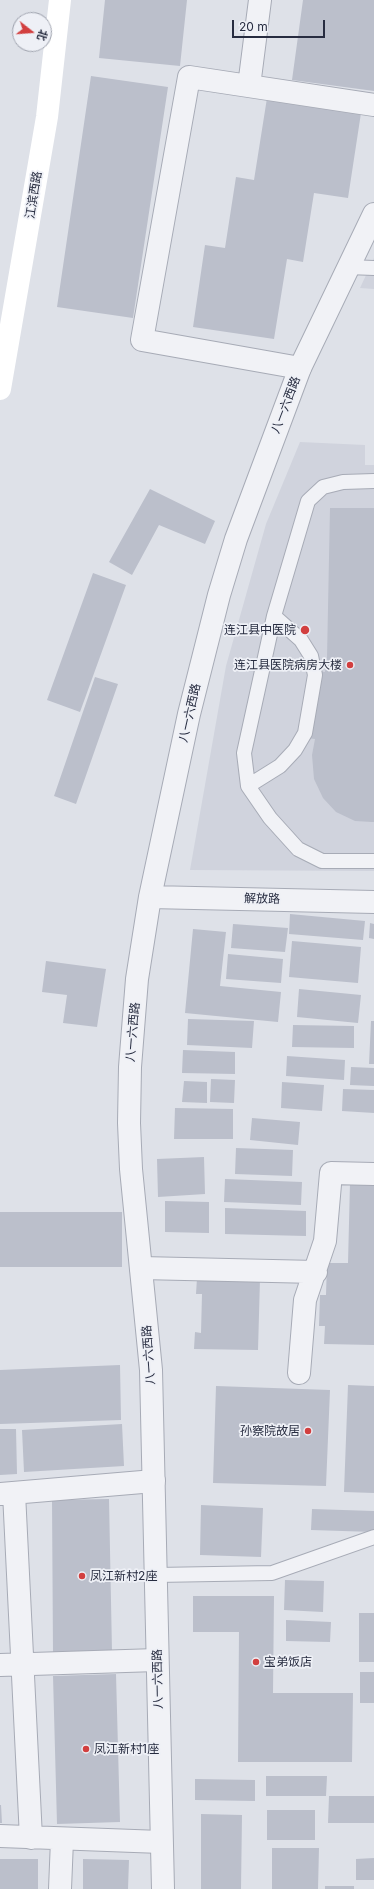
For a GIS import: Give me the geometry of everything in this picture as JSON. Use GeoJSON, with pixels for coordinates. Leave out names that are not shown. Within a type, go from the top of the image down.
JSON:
{"type":"FeatureCollection","features":[{"type":"Feature","properties":{"kind":"main road","name":"江滨西路"},"geometry":{"type":"LineString","coordinates":[[0,389],[47,117],[60,0]]}},
{"type":"Feature","properties":{"kind":"street"},"geometry":{"type":"LineString","coordinates":[[248,86],[260,0]]}},
{"type":"Feature","properties":{"kind":"street"},"geometry":{"type":"LineString","coordinates":[[300,368],[142,340],[189,77],[374,105]]}},
{"type":"Feature","properties":{"kind":"street","name":"八一六西路"},"geometry":{"type":"LineString","coordinates":[[163,1889],[151,1370],[129,1123],[133,1025],[138,979],[150,897],[189,714],[219,595],[254,491],[300,368],[374,214]]}},
{"type":"Feature","properties":{"kind":"street","name":"解放路"},"geometry":{"type":"LineString","coordinates":[[150,897],[374,902]]}},
{"type":"Feature","properties":{"kind":"street"},"geometry":{"type":"LineString","coordinates":[[298,1373],[305,1300],[326,1240],[331,1173],[374,1174]]}},
{"type":"Feature","properties":{"kind":"street"},"geometry":{"type":"LineString","coordinates":[[141,1268],[316,1272]]}},
{"type":"Feature","properties":{"kind":"street"},"geometry":{"type":"LineString","coordinates":[[31,1838],[22,1665],[7,1493],[154,1481]]}},
{"type":"Feature","properties":{"kind":"street"},"geometry":{"type":"LineString","coordinates":[[0,1665],[157,1660]]}},
{"type":"Feature","properties":{"kind":"street"},"geometry":{"type":"LineString","coordinates":[[0,1836],[62,1840],[161,1842]]}},
{"type":"Feature","properties":{"kind":"street"},"geometry":{"type":"LineString","coordinates":[[60,1889],[62,1840]]}},
{"type":"Feature","properties":{"kind":"lane"},"geometry":{"type":"LineString","coordinates":[[348,267],[374,268]]}},
{"type":"Feature","properties":{"kind":"lane"},"geometry":{"type":"LineString","coordinates":[[374,481],[343,482],[323,487],[308,501],[274,616],[244,753],[248,786],[270,818],[298,850],[322,861],[374,861]]}},
{"type":"Feature","properties":{"kind":"lane"},"geometry":{"type":"LineString","coordinates":[[248,786],[280,766],[295,750],[305,733],[315,675],[311,656],[301,640],[274,616]]}},
{"type":"Feature","properties":{"kind":"lane"},"geometry":{"type":"LineString","coordinates":[[156,1575],[272,1573],[374,1538]]}},
{"type":"Feature","properties":{"kind":"shaded area"},"geometry":{"type":"Polygon","coordinates":[[[374,258],[374,289],[360,288],[374,258]]]}},
{"type":"Feature","properties":{"kind":"shaded area","name":"连江县中医院"},"geometry":{"type":"Polygon","coordinates":[[[300,442],[365,445],[365,465],[374,465],[374,871],[190,870],[226,666],[266,524],[300,442]]]}},
{"type":"Feature","properties":{"kind":"building"},"geometry":{"type":"Polygon","coordinates":[[[105,0],[187,0],[180,66],[99,58],[105,0]]]}},
{"type":"Feature","properties":{"kind":"building"},"geometry":{"type":"Polygon","coordinates":[[[303,0],[374,0],[374,91],[292,80],[303,0]]]}},
{"type":"Feature","properties":{"kind":"building"},"geometry":{"type":"Polygon","coordinates":[[[91,76],[168,87],[133,318],[57,307],[91,76]]]}},
{"type":"Feature","properties":{"kind":"building"},"geometry":{"type":"Polygon","coordinates":[[[267,98],[361,113],[348,198],[314,193],[303,262],[287,259],[274,339],[193,327],[205,245],[225,248],[236,177],[254,180],[267,98]]]}},
{"type":"Feature","properties":{"kind":"building"},"geometry":{"type":"Polygon","coordinates":[[[150,489],[215,521],[205,544],[159,525],[132,575],[109,562],[150,489]]]}},
{"type":"Feature","properties":{"kind":"building","name":"连江县医院病房大楼"},"geometry":{"type":"Polygon","coordinates":[[[330,508],[374,508],[374,822],[355,821],[336,812],[323,798],[314,779],[312,755],[315,739],[299,737],[309,670],[325,672],[327,658],[330,508]]]}},
{"type":"Feature","properties":{"kind":"building"},"geometry":{"type":"Polygon","coordinates":[[[93,573],[126,585],[80,712],[47,700],[93,573]]]}},
{"type":"Feature","properties":{"kind":"building"},"geometry":{"type":"Polygon","coordinates":[[[95,677],[118,684],[76,804],[54,796],[95,677]]]}},
{"type":"Feature","properties":{"kind":"building"},"geometry":{"type":"Polygon","coordinates":[[[290,914],[365,921],[363,940],[289,934],[290,914]]]}},
{"type":"Feature","properties":{"kind":"building"},"geometry":{"type":"Polygon","coordinates":[[[370,923],[374,924],[374,939],[369,938],[370,923]]]}},
{"type":"Feature","properties":{"kind":"building"},"geometry":{"type":"Polygon","coordinates":[[[233,924],[288,928],[285,952],[231,948],[233,924]]]}},
{"type":"Feature","properties":{"kind":"building"},"geometry":{"type":"Polygon","coordinates":[[[193,929],[226,932],[220,986],[281,992],[278,1022],[185,1013],[193,929]]]}},
{"type":"Feature","properties":{"kind":"building"},"geometry":{"type":"Polygon","coordinates":[[[292,941],[361,947],[358,983],[289,977],[292,941]]]}},
{"type":"Feature","properties":{"kind":"building"},"geometry":{"type":"Polygon","coordinates":[[[228,954],[283,959],[281,983],[226,979],[228,954]]]}},
{"type":"Feature","properties":{"kind":"building"},"geometry":{"type":"Polygon","coordinates":[[[46,961],[106,969],[97,1027],[63,1023],[67,995],[42,992],[46,961]]]}},
{"type":"Feature","properties":{"kind":"building"},"geometry":{"type":"Polygon","coordinates":[[[299,989],[361,995],[358,1023],[297,1017],[299,989]]]}},
{"type":"Feature","properties":{"kind":"building"},"geometry":{"type":"Polygon","coordinates":[[[188,1019],[254,1021],[252,1048],[187,1045],[188,1019]]]}},
{"type":"Feature","properties":{"kind":"building"},"geometry":{"type":"Polygon","coordinates":[[[371,1021],[374,1021],[374,1064],[369,1064],[371,1021]]]}},
{"type":"Feature","properties":{"kind":"building"},"geometry":{"type":"Polygon","coordinates":[[[293,1025],[354,1026],[354,1048],[292,1047],[293,1025]]]}},
{"type":"Feature","properties":{"kind":"building"},"geometry":{"type":"Polygon","coordinates":[[[183,1050],[235,1052],[235,1074],[182,1073],[183,1050]]]}},
{"type":"Feature","properties":{"kind":"building"},"geometry":{"type":"Polygon","coordinates":[[[287,1056],[345,1060],[344,1080],[286,1076],[287,1056]]]}},
{"type":"Feature","properties":{"kind":"building"},"geometry":{"type":"Polygon","coordinates":[[[351,1067],[374,1068],[374,1086],[350,1085],[351,1067]]]}},
{"type":"Feature","properties":{"kind":"building"},"geometry":{"type":"Polygon","coordinates":[[[211,1079],[235,1080],[234,1103],[210,1102],[211,1079]]]}},
{"type":"Feature","properties":{"kind":"building"},"geometry":{"type":"Polygon","coordinates":[[[184,1081],[207,1082],[207,1103],[182,1102],[184,1081]]]}},
{"type":"Feature","properties":{"kind":"building"},"geometry":{"type":"Polygon","coordinates":[[[282,1082],[324,1085],[322,1111],[281,1108],[282,1082]]]}},
{"type":"Feature","properties":{"kind":"building"},"geometry":{"type":"Polygon","coordinates":[[[343,1089],[374,1090],[374,1113],[342,1111],[343,1089]]]}},
{"type":"Feature","properties":{"kind":"building"},"geometry":{"type":"Polygon","coordinates":[[[175,1108],[233,1109],[233,1139],[174,1139],[175,1108]]]}},
{"type":"Feature","properties":{"kind":"building"},"geometry":{"type":"Polygon","coordinates":[[[252,1118],[300,1122],[298,1145],[250,1140],[252,1118]]]}},
{"type":"Feature","properties":{"kind":"building"},"geometry":{"type":"Polygon","coordinates":[[[236,1148],[293,1150],[292,1176],[235,1174],[236,1148]]]}},
{"type":"Feature","properties":{"kind":"building"},"geometry":{"type":"Polygon","coordinates":[[[204,1157],[205,1194],[158,1197],[157,1159],[204,1157]]]}},
{"type":"Feature","properties":{"kind":"building"},"geometry":{"type":"Polygon","coordinates":[[[225,1179],[302,1182],[301,1205],[224,1202],[225,1179]]]}},
{"type":"Feature","properties":{"kind":"building"},"geometry":{"type":"Polygon","coordinates":[[[350,1183],[374,1183],[374,1345],[324,1344],[325,1326],[319,1326],[320,1295],[326,1295],[327,1263],[348,1263],[350,1183]]]}},
{"type":"Feature","properties":{"kind":"building"},"geometry":{"type":"Polygon","coordinates":[[[165,1201],[209,1202],[209,1233],[165,1232],[165,1201]]]}},
{"type":"Feature","properties":{"kind":"building"},"geometry":{"type":"Polygon","coordinates":[[[225,1208],[306,1211],[306,1236],[225,1234],[225,1208]]]}},
{"type":"Feature","properties":{"kind":"building"},"geometry":{"type":"Polygon","coordinates":[[[0,1212],[122,1212],[122,1267],[0,1267],[0,1212]]]}},
{"type":"Feature","properties":{"kind":"building"},"geometry":{"type":"Polygon","coordinates":[[[197,1278],[260,1279],[258,1350],[194,1349],[195,1332],[201,1333],[202,1294],[196,1294],[197,1278]]]}},
{"type":"Feature","properties":{"kind":"building"},"geometry":{"type":"Polygon","coordinates":[[[120,1365],[121,1420],[0,1424],[0,1370],[120,1365]]]}},
{"type":"Feature","properties":{"kind":"building"},"geometry":{"type":"Polygon","coordinates":[[[348,1385],[374,1386],[374,1493],[344,1492],[348,1385]]]}},
{"type":"Feature","properties":{"kind":"building"},"geometry":{"type":"Polygon","coordinates":[[[216,1386],[330,1390],[326,1486],[213,1483],[216,1386]]]}},
{"type":"Feature","properties":{"kind":"building"},"geometry":{"type":"Polygon","coordinates":[[[122,1424],[124,1466],[24,1472],[22,1430],[122,1424]]]}},
{"type":"Feature","properties":{"kind":"building"},"geometry":{"type":"Polygon","coordinates":[[[0,1429],[16,1429],[17,1474],[0,1475],[0,1429]]]}},
{"type":"Feature","properties":{"kind":"building","name":"凤江新村2座"},"geometry":{"type":"Polygon","coordinates":[[[109,1499],[112,1652],[53,1653],[52,1500],[109,1499]]]}},
{"type":"Feature","properties":{"kind":"building"},"geometry":{"type":"Polygon","coordinates":[[[201,1505],[263,1508],[261,1557],[200,1555],[201,1505]]]}},
{"type":"Feature","properties":{"kind":"building"},"geometry":{"type":"Polygon","coordinates":[[[312,1509],[374,1511],[374,1532],[311,1530],[312,1509]]]}},
{"type":"Feature","properties":{"kind":"building"},"geometry":{"type":"Polygon","coordinates":[[[285,1580],[324,1581],[323,1612],[284,1610],[285,1580]]]}},
{"type":"Feature","properties":{"kind":"building","name":"宝弟饭店"},"geometry":{"type":"Polygon","coordinates":[[[193,1596],[274,1596],[273,1693],[353,1693],[352,1762],[238,1762],[239,1632],[193,1632],[193,1596]]]}},
{"type":"Feature","properties":{"kind":"building"},"geometry":{"type":"Polygon","coordinates":[[[359,1613],[374,1613],[374,1662],[359,1662],[359,1613]]]}},
{"type":"Feature","properties":{"kind":"building"},"geometry":{"type":"Polygon","coordinates":[[[286,1620],[331,1622],[330,1642],[286,1641],[286,1620]]]}},
{"type":"Feature","properties":{"kind":"building"},"geometry":{"type":"Polygon","coordinates":[[[360,1672],[374,1672],[374,1703],[360,1703],[360,1672]]]}},
{"type":"Feature","properties":{"kind":"building","name":"凤江新村1座"},"geometry":{"type":"Polygon","coordinates":[[[116,1674],[120,1822],[57,1824],[53,1676],[116,1674]]]}},
{"type":"Feature","properties":{"kind":"building"},"geometry":{"type":"Polygon","coordinates":[[[266,1776],[327,1776],[326,1796],[266,1796],[266,1776]]]}},
{"type":"Feature","properties":{"kind":"building"},"geometry":{"type":"Polygon","coordinates":[[[195,1779],[255,1780],[255,1801],[195,1800],[195,1779]]]}},
{"type":"Feature","properties":{"kind":"building"},"geometry":{"type":"Polygon","coordinates":[[[329,1796],[374,1796],[374,1823],[328,1823],[329,1796]]]}},
{"type":"Feature","properties":{"kind":"building"},"geometry":{"type":"Polygon","coordinates":[[[1,1805],[2,1823],[0,1823],[1,1805]]]}},
{"type":"Feature","properties":{"kind":"building"},"geometry":{"type":"Polygon","coordinates":[[[267,1810],[315,1810],[315,1840],[267,1840],[267,1810]]]}},
{"type":"Feature","properties":{"kind":"building"},"geometry":{"type":"Polygon","coordinates":[[[201,1814],[242,1815],[241,1889],[201,1889],[201,1814]]]}},
{"type":"Feature","properties":{"kind":"building"},"geometry":{"type":"Polygon","coordinates":[[[272,1848],[319,1848],[318,1889],[272,1889],[272,1848]]]}},
{"type":"Feature","properties":{"kind":"building"},"geometry":{"type":"Polygon","coordinates":[[[374,1858],[374,1880],[356,1880],[356,1859],[374,1858]]]}},
{"type":"Feature","properties":{"kind":"building"},"geometry":{"type":"Polygon","coordinates":[[[0,1859],[38,1859],[38,1889],[0,1889],[0,1859]]]}},
{"type":"Feature","properties":{"kind":"building"},"geometry":{"type":"Polygon","coordinates":[[[83,1859],[129,1860],[128,1889],[83,1889],[83,1859]]]}},
{"type":"Feature","properties":{"kind":"building"},"geometry":{"type":"Polygon","coordinates":[[[325,1886],[354,1886],[354,1889],[325,1889],[325,1886]]]}},
{"type":"Feature","properties":{"kind":"place","name":"连江县中医院"},"geometry":{"type":"Point","coordinates":[305,630]}},
{"type":"Feature","properties":{"kind":"place","name":"连江县医院病房大楼"},"geometry":{"type":"Point","coordinates":[350,665]}},
{"type":"Feature","properties":{"kind":"place","name":"孙察院故居"},"geometry":{"type":"Point","coordinates":[308,1431]}},
{"type":"Feature","properties":{"kind":"place","name":"凤江新村2座"},"geometry":{"type":"Point","coordinates":[82,1576]}},
{"type":"Feature","properties":{"kind":"place","name":"宝弟饭店"},"geometry":{"type":"Point","coordinates":[256,1662]}},
{"type":"Feature","properties":{"kind":"place","name":"凤江新村1座"},"geometry":{"type":"Point","coordinates":[86,1749]}}]}
